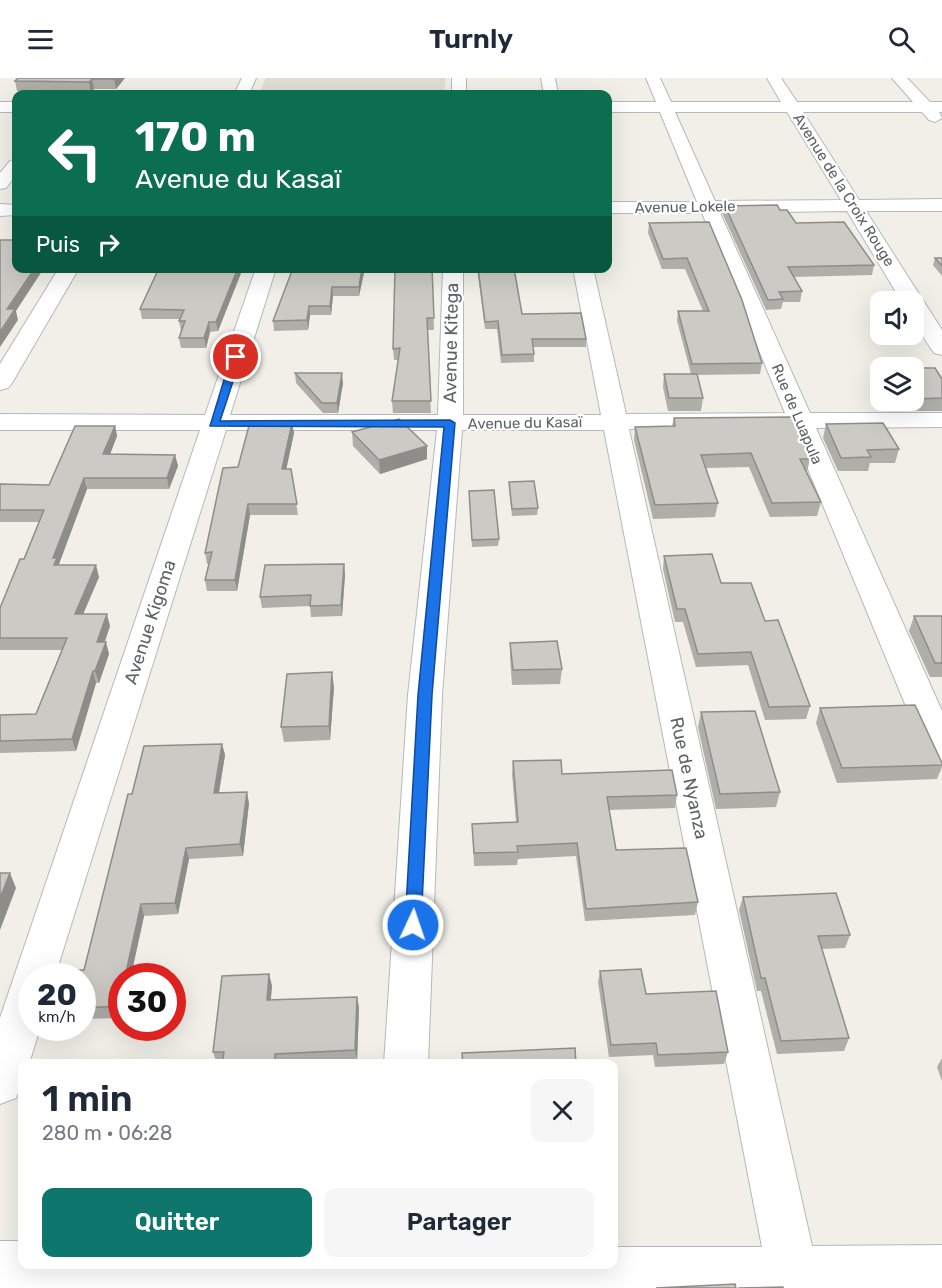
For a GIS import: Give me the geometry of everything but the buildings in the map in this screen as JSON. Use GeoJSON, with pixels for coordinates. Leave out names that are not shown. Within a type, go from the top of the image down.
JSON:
{"type":"FeatureCollection","features":[{"type":"Feature","properties":{"kind":"street","name":"Rue de Luapula"},"geometry":{"type":"LineString","coordinates":[[653,78],[942,750]]}},
{"type":"Feature","properties":{"kind":"street","name":"Avenue de la Croix Rouge"},"geometry":{"type":"LineString","coordinates":[[774,78],[906,291]]}},
{"type":"Feature","properties":{"kind":"street"},"geometry":{"type":"LineString","coordinates":[[899,78],[942,125]]}},
{"type":"Feature","properties":{"kind":"street"},"geometry":{"type":"LineString","coordinates":[[612,107],[942,107]]}},
{"type":"Feature","properties":{"kind":"street"},"geometry":{"type":"LineString","coordinates":[[0,184],[12,170]]}},
{"type":"Feature","properties":{"kind":"street","name":"Avenue Lokele"},"geometry":{"type":"LineString","coordinates":[[612,208],[942,205]]}},
{"type":"Feature","properties":{"kind":"street"},"geometry":{"type":"LineString","coordinates":[[0,383],[66,273]]}},
{"type":"Feature","properties":{"kind":"street","name":"Avenue Kigoma"},"geometry":{"type":"LineString","coordinates":[[38,963],[264,273]]}},
{"type":"Feature","properties":{"kind":"street","name":"Avenue Kitega"},"geometry":{"type":"LineString","coordinates":[[406,1059],[425,695],[450,423],[453,273]]}},
{"type":"Feature","properties":{"kind":"street","name":"Rue de Nyanza"},"geometry":{"type":"LineString","coordinates":[[584,273],[794,1280]]}},
{"type":"Feature","properties":{"kind":"street","name":"Avenue de la Croix Rouge"},"geometry":{"type":"LineString","coordinates":[[924,319],[942,348]]}},
{"type":"Feature","properties":{"kind":"street","name":"Avenue du Kasaï"},"geometry":{"type":"LineString","coordinates":[[0,422],[214,424],[942,420]]}},
{"type":"Feature","properties":{"kind":"street"},"geometry":{"type":"LineString","coordinates":[[0,1083],[18,1028]]}},
{"type":"Feature","properties":{"kind":"street"},"geometry":{"type":"LineString","coordinates":[[0,1266],[18,1266]]}},
{"type":"Feature","properties":{"kind":"street"},"geometry":{"type":"LineString","coordinates":[[132,1269],[794,1280],[942,1270]]}},
{"type":"Feature","properties":{"kind":"shaded area"},"geometry":{"type":"Polygon","coordinates":[[[266,78],[446,78],[444,90],[261,90],[266,78]]]}},
{"type":"Feature","properties":{"kind":"route"},"geometry":{"type":"LineString","coordinates":[[236,357],[214,424],[450,423],[425,695],[413,925]]}}]}
